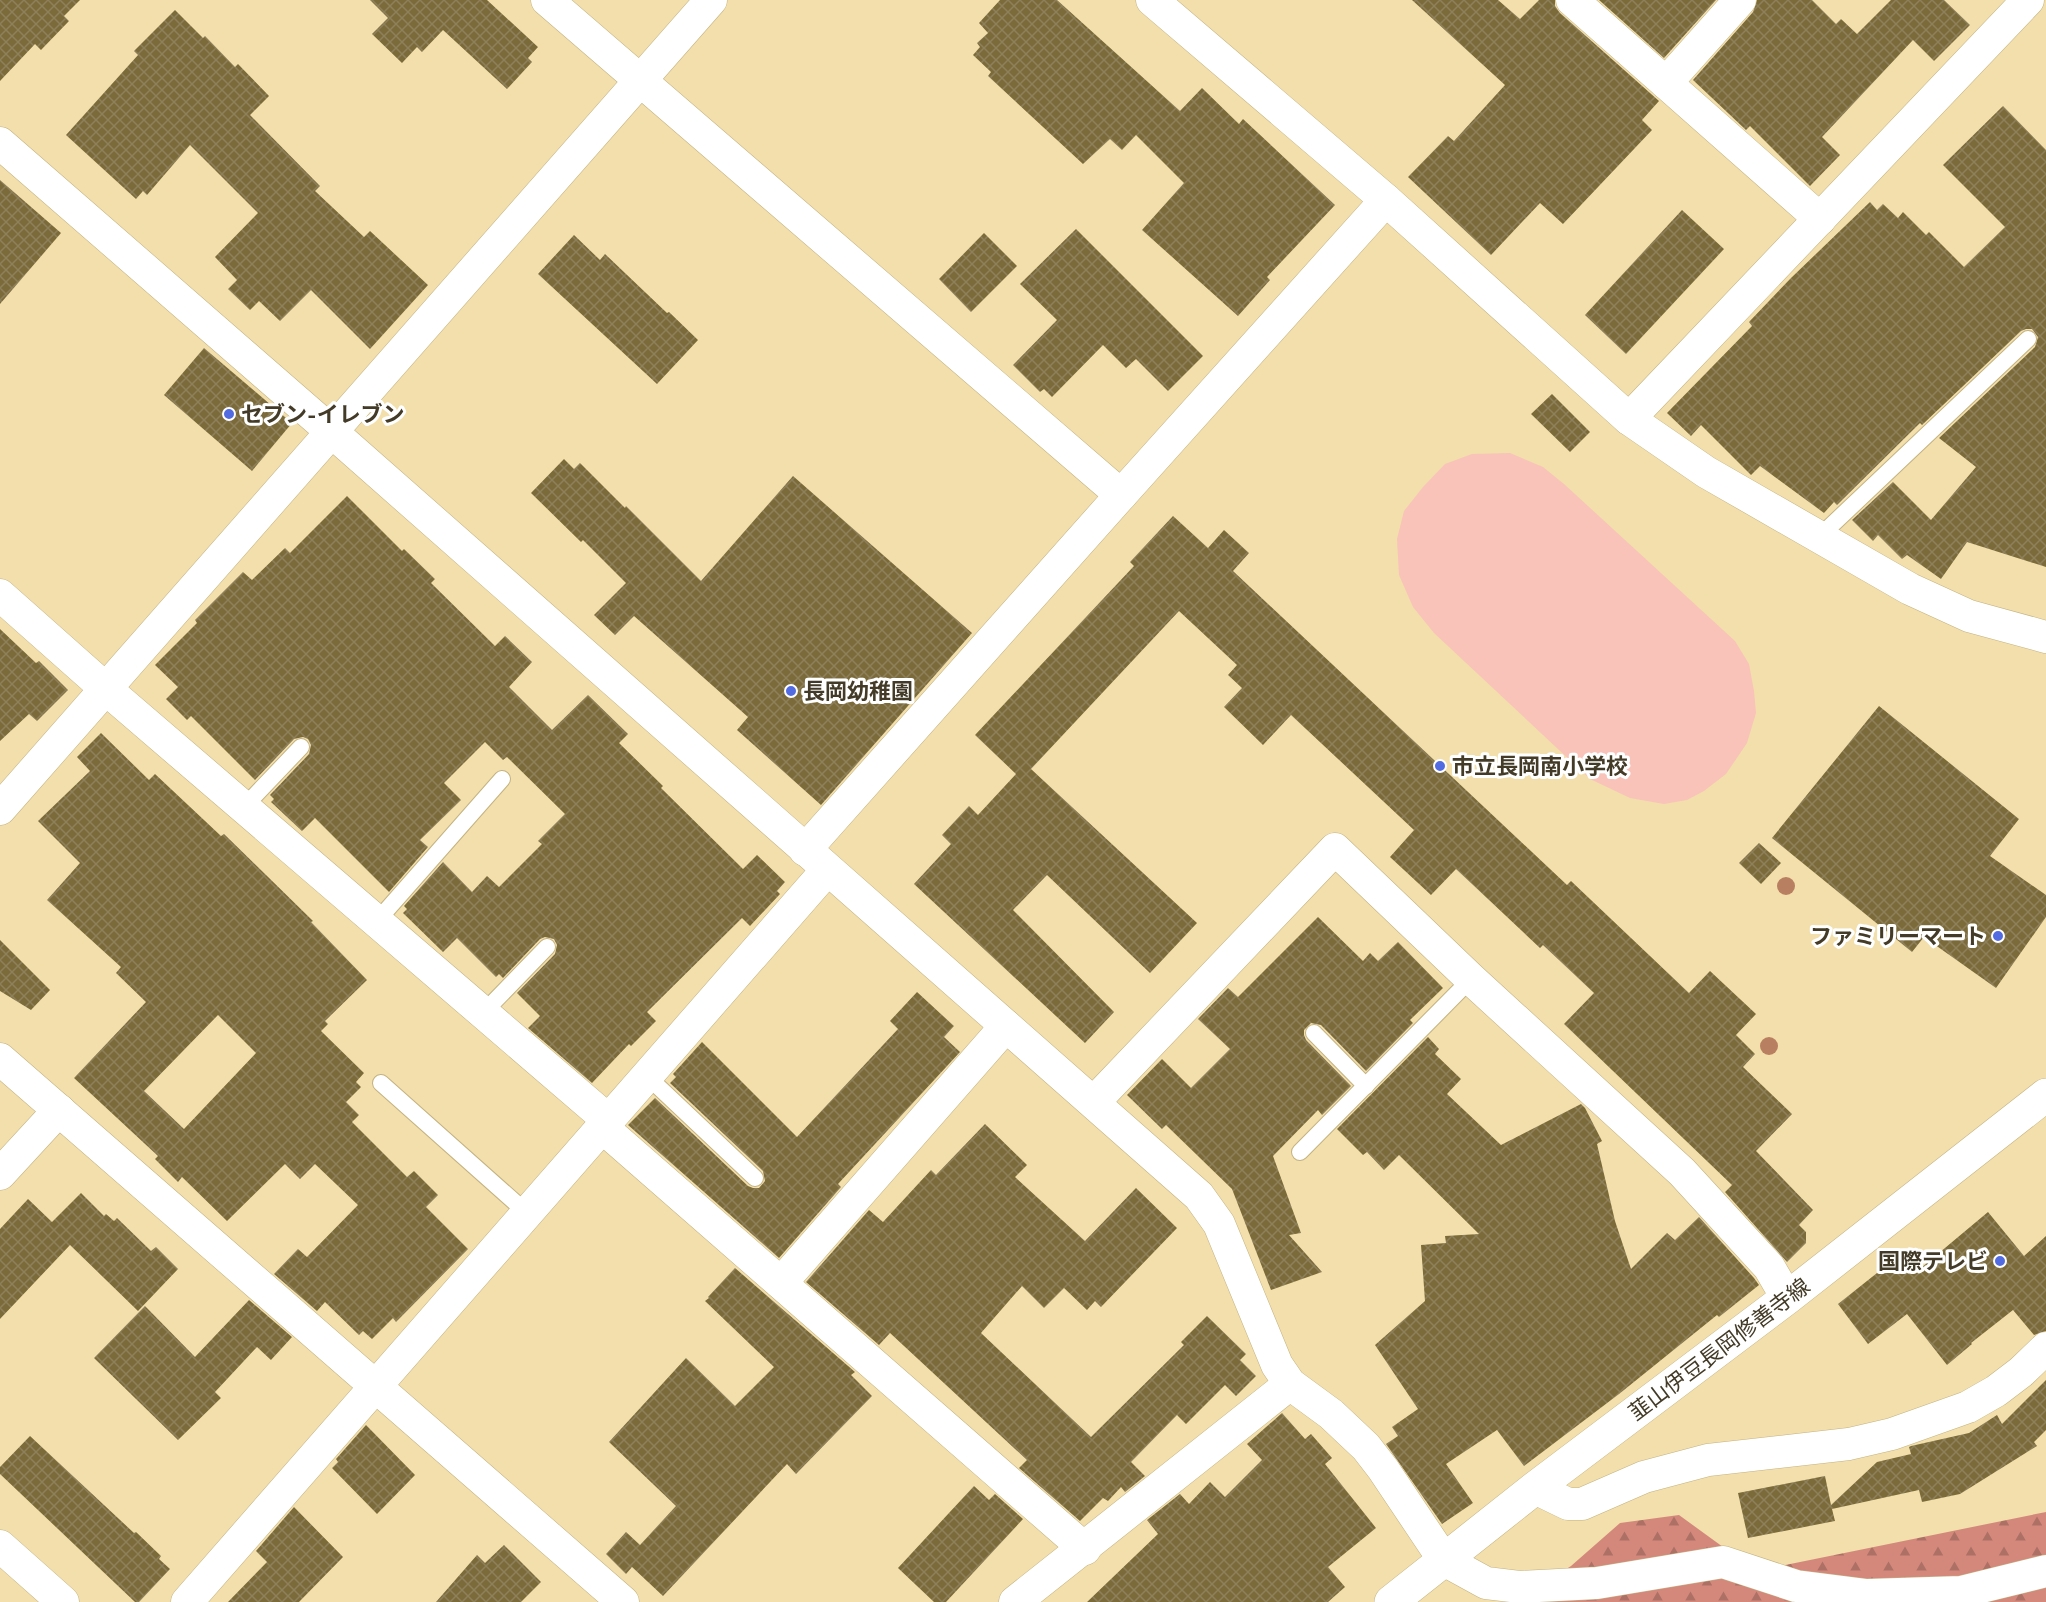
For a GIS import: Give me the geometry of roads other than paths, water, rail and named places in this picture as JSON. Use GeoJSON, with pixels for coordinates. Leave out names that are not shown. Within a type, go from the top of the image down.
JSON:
{"type":"FeatureCollection","features":[{"type":"Feature","properties":{"kind":"main road","name":"韮山伊豆長岡修善寺線"},"geometry":{"type":"LineString","coordinates":[[1391,1602],[1535,1488],[1787,1298],[2046,1095]]}},
{"type":"Feature","properties":{"kind":"street"},"geometry":{"type":"LineString","coordinates":[[547,0],[1121,495]]}},
{"type":"Feature","properties":{"kind":"street"},"geometry":{"type":"LineString","coordinates":[[0,809],[711,0]]}},
{"type":"Feature","properties":{"kind":"street"},"geometry":{"type":"LineString","coordinates":[[1152,0],[1386,200],[1629,419],[1706,472],[1910,589],[1969,616],[2046,637]]}},
{"type":"Feature","properties":{"kind":"street"},"geometry":{"type":"LineString","coordinates":[[1572,0],[1820,219]]}},
{"type":"Feature","properties":{"kind":"street"},"geometry":{"type":"LineString","coordinates":[[1666,83],[1740,0]]}},
{"type":"Feature","properties":{"kind":"street"},"geometry":{"type":"LineString","coordinates":[[1629,419],[2029,0],[2046,14]]}},
{"type":"Feature","properties":{"kind":"street"},"geometry":{"type":"LineString","coordinates":[[0,143],[332,432],[1199,1196],[1219,1224],[1277,1365],[1290,1384],[1331,1414],[1366,1447],[1444,1560],[1486,1583],[1519,1587],[1597,1584],[1723,1562],[1796,1586],[1867,1595],[1961,1592],[2046,1571]]}},
{"type":"Feature","properties":{"kind":"street"},"geometry":{"type":"LineString","coordinates":[[187,1602],[647,1076],[816,860],[1121,495],[1386,200]]}},
{"type":"Feature","properties":{"kind":"street"},"geometry":{"type":"LineString","coordinates":[[0,595],[106,689],[483,1012],[781,1283],[1084,1549]]}},
{"type":"Feature","properties":{"kind":"street"},"geometry":{"type":"LineString","coordinates":[[1094,1102],[1335,849],[1471,979],[1682,1172],[1769,1267],[1787,1298]]}},
{"type":"Feature","properties":{"kind":"street"},"geometry":{"type":"LineString","coordinates":[[781,1283],[1006,1026]]}},
{"type":"Feature","properties":{"kind":"street"},"geometry":{"type":"LineString","coordinates":[[0,1059],[623,1602]]}},
{"type":"Feature","properties":{"kind":"street"},"geometry":{"type":"LineString","coordinates":[[0,1174],[59,1110]]}},
{"type":"Feature","properties":{"kind":"street"},"geometry":{"type":"LineString","coordinates":[[1535,1488],[1568,1504],[1582,1504],[1644,1477],[1708,1460],[1849,1444],[1892,1434],[1968,1407],[1996,1391],[2021,1372],[2046,1348]]}},
{"type":"Feature","properties":{"kind":"street"},"geometry":{"type":"LineString","coordinates":[[1015,1602],[1290,1384]]}},
{"type":"Feature","properties":{"kind":"street"},"geometry":{"type":"LineString","coordinates":[[0,1546],[63,1602]]}},
{"type":"Feature","properties":{"kind":"lane"},"geometry":{"type":"LineString","coordinates":[[1818,538],[2028,339]]}},
{"type":"Feature","properties":{"kind":"lane"},"geometry":{"type":"LineString","coordinates":[[244,807],[301,747]]}},
{"type":"Feature","properties":{"kind":"lane"},"geometry":{"type":"LineString","coordinates":[[376,921],[502,779]]}},
{"type":"Feature","properties":{"kind":"lane"},"geometry":{"type":"LineString","coordinates":[[483,1012],[547,946]]}},
{"type":"Feature","properties":{"kind":"lane"},"geometry":{"type":"LineString","coordinates":[[1300,1152],[1471,979]]}},
{"type":"Feature","properties":{"kind":"lane"},"geometry":{"type":"LineString","coordinates":[[1314,1034],[1366,1086]]}},
{"type":"Feature","properties":{"kind":"lane"},"geometry":{"type":"LineString","coordinates":[[647,1076],[755,1178]]}},
{"type":"Feature","properties":{"kind":"lane"},"geometry":{"type":"LineString","coordinates":[[381,1083],[527,1213]]}},
{"type":"Feature","properties":{"kind":"place","name":"セブン-イレブン"},"geometry":{"type":"Point","coordinates":[229,414]}},
{"type":"Feature","properties":{"kind":"place","name":"長岡幼稚園"},"geometry":{"type":"Point","coordinates":[791,691]}},
{"type":"Feature","properties":{"kind":"place","name":"市立長岡南小学校"},"geometry":{"type":"Point","coordinates":[1440,766]}},
{"type":"Feature","properties":{"kind":"place","name":"ファミリーマート"},"geometry":{"type":"Point","coordinates":[1998,936]}},
{"type":"Feature","properties":{"kind":"place","name":"国際テレビ"},"geometry":{"type":"Point","coordinates":[2000,1261]}}]}
